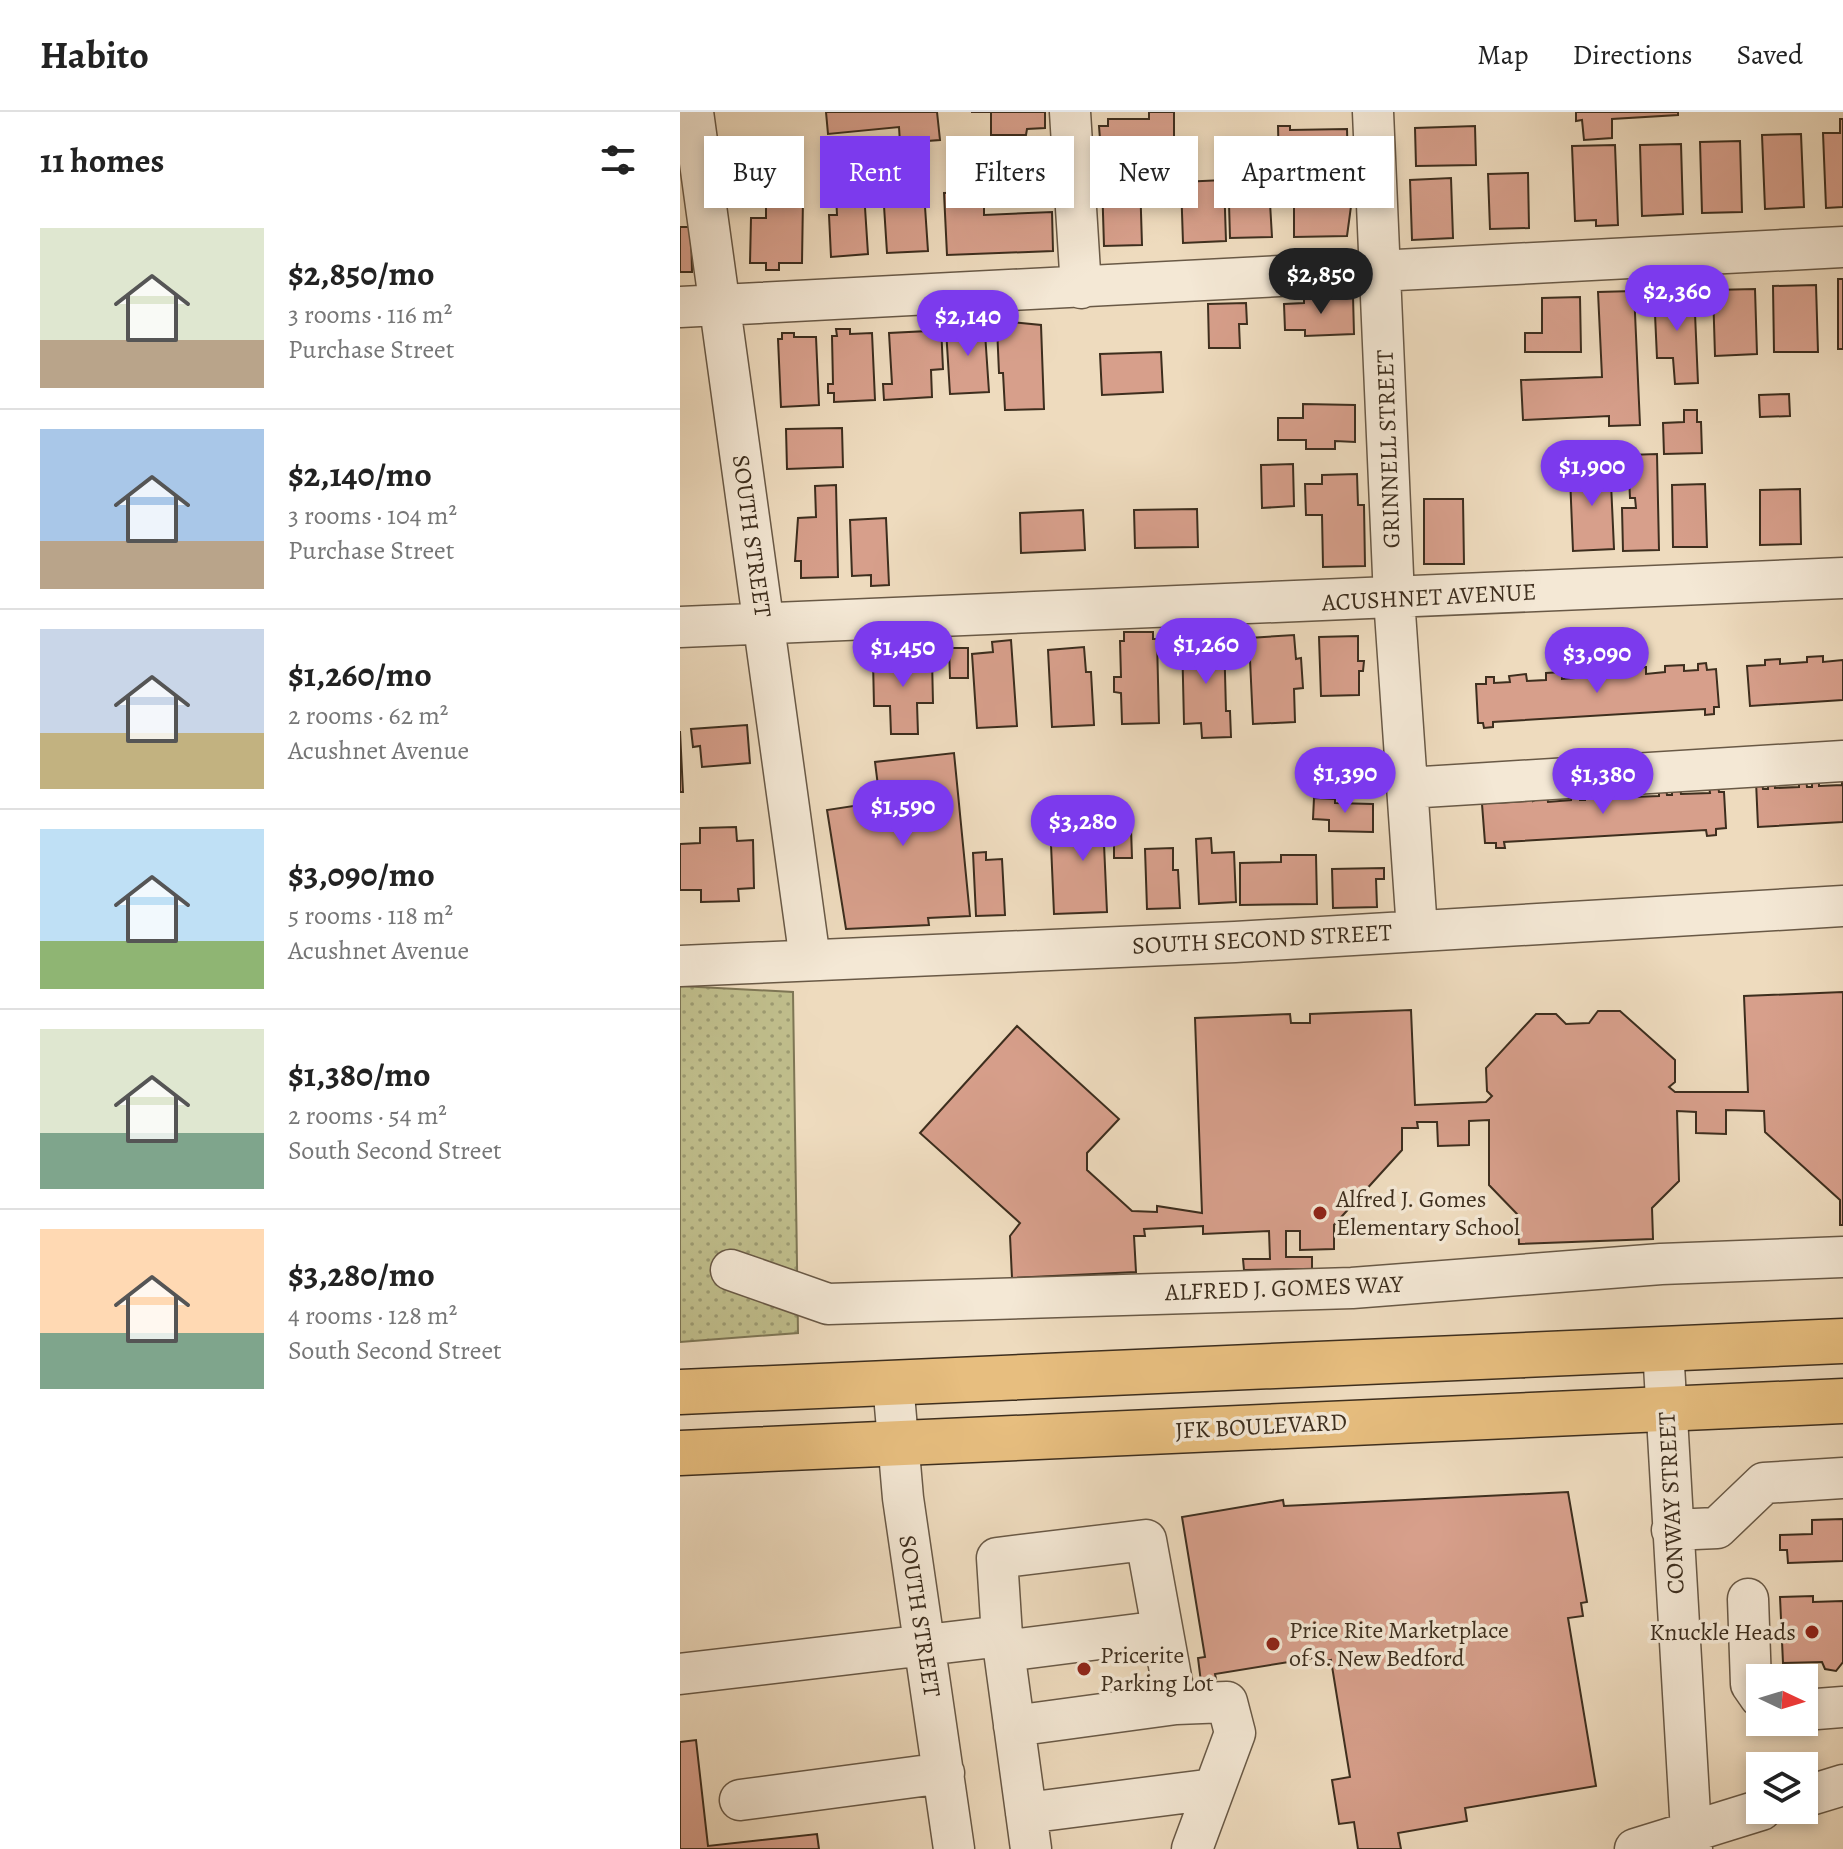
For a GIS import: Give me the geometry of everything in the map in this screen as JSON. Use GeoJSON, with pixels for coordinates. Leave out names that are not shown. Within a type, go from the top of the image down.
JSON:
{"type":"FeatureCollection","features":[{"type":"Feature","properties":{"kind":"main road"},"geometry":{"type":"LineString","coordinates":[[680,1392],[1843,1341]]}},
{"type":"Feature","properties":{"kind":"main road","name":"JFK BOULEVARD"},"geometry":{"type":"LineString","coordinates":[[680,1453],[1843,1401]]}},
{"type":"Feature","properties":{"kind":"street","name":"SOUTH STREET"},"geometry":{"type":"LineString","coordinates":[[693,112],[810,960]]}},
{"type":"Feature","properties":{"kind":"street"},"geometry":{"type":"LineString","coordinates":[[1070,112],[1081,288]]}},
{"type":"Feature","properties":{"kind":"street","name":"GRINNELL STREET"},"geometry":{"type":"LineString","coordinates":[[1373,112],[1394,598],[1417,930]]}},
{"type":"Feature","properties":{"kind":"street"},"geometry":{"type":"LineString","coordinates":[[680,307],[1843,247]]}},
{"type":"Feature","properties":{"kind":"street","name":"ACUSHNET AVENUE"},"geometry":{"type":"LineString","coordinates":[[680,627],[1843,578]]}},
{"type":"Feature","properties":{"kind":"street"},"geometry":{"type":"LineString","coordinates":[[1407,788],[1843,761]]}},
{"type":"Feature","properties":{"kind":"street","name":"SOUTH SECOND STREET"},"geometry":{"type":"LineString","coordinates":[[680,966],[1843,906]]}},
{"type":"Feature","properties":{"kind":"street","name":"ALFRED J. GOMES WAY"},"geometry":{"type":"LineString","coordinates":[[731,1270],[828,1304],[1352,1288],[1661,1264],[1843,1257]]}},
{"type":"Feature","properties":{"kind":"street","name":"CONWAY STREET"},"geometry":{"type":"LineString","coordinates":[[1663,1348],[1691,1841]]}},
{"type":"Feature","properties":{"kind":"street","name":"SOUTH STREET"},"geometry":{"type":"LineString","coordinates":[[893,1383],[897,1443],[954,1849]]}},
{"type":"Feature","properties":{"kind":"street"},"geometry":{"type":"LineString","coordinates":[[1672,1530],[1717,1528],[1764,1483],[1843,1478]]}},
{"type":"Feature","properties":{"kind":"street"},"geometry":{"type":"LineString","coordinates":[[1176,1704],[1146,1540],[997,1558],[1003,1644],[1029,1831],[1214,1789]]}},
{"type":"Feature","properties":{"kind":"street"},"geometry":{"type":"LineString","coordinates":[[1748,1599],[1750,1664]]}},
{"type":"Feature","properties":{"kind":"street"},"geometry":{"type":"LineString","coordinates":[[680,1674],[925,1645],[1003,1644],[1162,1631]]}},
{"type":"Feature","properties":{"kind":"street"},"geometry":{"type":"LineString","coordinates":[[1014,1726],[1176,1704],[1227,1702],[1235,1733],[1192,1849]]}},
{"type":"Feature","properties":{"kind":"street"},"geometry":{"type":"LineString","coordinates":[[1818,1709],[1843,1707]]}},
{"type":"Feature","properties":{"kind":"street"},"geometry":{"type":"LineString","coordinates":[[740,1800],[944,1773]]}},
{"type":"Feature","properties":{"kind":"street"},"geometry":{"type":"LineString","coordinates":[[1818,1793],[1843,1785]]}},
{"type":"Feature","properties":{"kind":"street"},"geometry":{"type":"LineString","coordinates":[[1635,1849],[1691,1841],[1746,1817]]}},
{"type":"Feature","properties":{"kind":"shaded area"},"geometry":{"type":"Polygon","coordinates":[[[680,986],[793,992],[798,1333],[680,1342],[680,986]]]}},
{"type":"Feature","properties":{"kind":"building"},"geometry":{"type":"Polygon","coordinates":[[[826,112],[937,112],[940,140],[930,141],[930,136],[900,136],[899,127],[828,134],[826,112]]]}},
{"type":"Feature","properties":{"kind":"building"},"geometry":{"type":"Polygon","coordinates":[[[991,112],[1045,112],[1045,128],[1027,129],[1026,135],[991,135],[991,112]]]}},
{"type":"Feature","properties":{"kind":"building"},"geometry":{"type":"Polygon","coordinates":[[[1149,112],[1174,112],[1174,136],[1100,136],[1099,126],[1108,126],[1108,119],[1149,119],[1149,112]]]}},
{"type":"Feature","properties":{"kind":"building"},"geometry":{"type":"Polygon","coordinates":[[[1576,112],[1678,112],[1678,115],[1612,119],[1612,138],[1584,140],[1582,120],[1576,121],[1576,112]]]}},
{"type":"Feature","properties":{"kind":"building"},"geometry":{"type":"Polygon","coordinates":[[[1840,119],[1843,119],[1843,207],[1826,208],[1823,133],[1840,133],[1840,119]]]}},
{"type":"Feature","properties":{"kind":"building"},"geometry":{"type":"Polygon","coordinates":[[[1278,126],[1290,126],[1290,130],[1347,129],[1347,136],[1278,136],[1278,126]]]}},
{"type":"Feature","properties":{"kind":"building"},"geometry":{"type":"Polygon","coordinates":[[[1475,126],[1476,165],[1416,166],[1415,128],[1475,126]]]}},
{"type":"Feature","properties":{"kind":"building"},"geometry":{"type":"Polygon","coordinates":[[[1801,134],[1804,207],[1765,209],[1762,135],[1801,134]]]}},
{"type":"Feature","properties":{"kind":"building"},"geometry":{"type":"Polygon","coordinates":[[[1740,141],[1742,212],[1702,213],[1700,142],[1740,141]]]}},
{"type":"Feature","properties":{"kind":"building"},"geometry":{"type":"Polygon","coordinates":[[[1681,144],[1683,214],[1642,216],[1640,145],[1681,144]]]}},
{"type":"Feature","properties":{"kind":"building"},"geometry":{"type":"Polygon","coordinates":[[[1615,145],[1618,225],[1596,226],[1596,220],[1575,221],[1572,146],[1615,145]]]}},
{"type":"Feature","properties":{"kind":"building"},"geometry":{"type":"Polygon","coordinates":[[[1528,173],[1529,228],[1490,229],[1488,174],[1528,173]]]}},
{"type":"Feature","properties":{"kind":"building"},"geometry":{"type":"Polygon","coordinates":[[[1451,178],[1453,238],[1412,240],[1410,180],[1451,178]]]}},
{"type":"Feature","properties":{"kind":"building"},"geometry":{"type":"Polygon","coordinates":[[[1214,180],[1214,208],[1225,208],[1226,241],[1183,243],[1182,208],[1198,208],[1198,181],[1214,180]]]}},
{"type":"Feature","properties":{"kind":"building"},"geometry":{"type":"Polygon","coordinates":[[[944,193],[946,208],[984,208],[984,215],[1052,212],[1053,251],[947,255],[944,193]]]}},
{"type":"Feature","properties":{"kind":"building"},"geometry":{"type":"Polygon","coordinates":[[[766,208],[803,208],[802,263],[779,263],[779,270],[766,270],[766,263],[750,263],[751,218],[766,218],[766,208]]]}},
{"type":"Feature","properties":{"kind":"building"},"geometry":{"type":"Polygon","coordinates":[[[837,208],[865,208],[868,254],[831,257],[829,215],[837,215],[837,208]]]}},
{"type":"Feature","properties":{"kind":"building"},"geometry":{"type":"Polygon","coordinates":[[[884,208],[925,208],[928,251],[887,253],[884,208]]]}},
{"type":"Feature","properties":{"kind":"building"},"geometry":{"type":"Polygon","coordinates":[[[1103,208],[1141,208],[1142,245],[1104,246],[1103,208]]]}},
{"type":"Feature","properties":{"kind":"building"},"geometry":{"type":"Polygon","coordinates":[[[1229,208],[1270,208],[1272,237],[1230,238],[1229,208]]]}},
{"type":"Feature","properties":{"kind":"building"},"geometry":{"type":"Polygon","coordinates":[[[1294,208],[1351,208],[1347,236],[1294,237],[1294,208]]]}},
{"type":"Feature","properties":{"kind":"building"},"geometry":{"type":"Polygon","coordinates":[[[680,227],[691,227],[692,272],[680,272],[680,227]]]}},
{"type":"Feature","properties":{"kind":"building"},"geometry":{"type":"Polygon","coordinates":[[[1838,279],[1843,279],[1843,349],[1838,349],[1838,279]]]}},
{"type":"Feature","properties":{"kind":"building"},"geometry":{"type":"Polygon","coordinates":[[[1816,285],[1818,352],[1774,352],[1773,286],[1816,285]]]}},
{"type":"Feature","properties":{"kind":"building"},"geometry":{"type":"Polygon","coordinates":[[[1755,289],[1757,354],[1715,356],[1713,290],[1755,289]]]}},
{"type":"Feature","properties":{"kind":"building"},"geometry":{"type":"Polygon","coordinates":[[[1694,290],[1698,383],[1675,384],[1673,358],[1657,358],[1654,292],[1694,290]]]}},
{"type":"Feature","properties":{"kind":"building"},"geometry":{"type":"Polygon","coordinates":[[[1634,291],[1640,425],[1609,426],[1609,416],[1523,420],[1521,380],[1602,377],[1598,292],[1634,291]]]}},
{"type":"Feature","properties":{"kind":"building"},"geometry":{"type":"Polygon","coordinates":[[[1353,296],[1354,334],[1305,336],[1305,330],[1285,330],[1284,304],[1304,303],[1304,298],[1353,296]]]}},
{"type":"Feature","properties":{"kind":"building"},"geometry":{"type":"Polygon","coordinates":[[[1580,297],[1581,352],[1525,352],[1525,333],[1542,333],[1542,298],[1580,297]]]}},
{"type":"Feature","properties":{"kind":"building"},"geometry":{"type":"Polygon","coordinates":[[[1246,303],[1247,324],[1239,324],[1240,348],[1209,348],[1208,304],[1246,303]]]}},
{"type":"Feature","properties":{"kind":"building"},"geometry":{"type":"Polygon","coordinates":[[[984,318],[989,392],[950,394],[946,329],[964,328],[964,319],[984,318]]]}},
{"type":"Feature","properties":{"kind":"building"},"geometry":{"type":"Polygon","coordinates":[[[1002,321],[1041,325],[1044,409],[1005,410],[1003,373],[999,373],[997,327],[1002,327],[1002,321]]]}},
{"type":"Feature","properties":{"kind":"building"},"geometry":{"type":"Polygon","coordinates":[[[941,325],[943,369],[931,370],[932,397],[884,400],[883,384],[892,384],[889,333],[928,331],[928,326],[941,325]]]}},
{"type":"Feature","properties":{"kind":"building"},"geometry":{"type":"Polygon","coordinates":[[[836,329],[850,329],[850,334],[872,333],[875,400],[834,402],[834,393],[828,393],[828,384],[833,384],[832,336],[837,336],[836,329]]]}},
{"type":"Feature","properties":{"kind":"building"},"geometry":{"type":"Polygon","coordinates":[[[782,333],[794,333],[794,337],[816,337],[819,405],[781,407],[778,339],[782,339],[782,333]]]}},
{"type":"Feature","properties":{"kind":"building"},"geometry":{"type":"Polygon","coordinates":[[[1161,352],[1163,392],[1102,395],[1100,354],[1161,352]]]}},
{"type":"Feature","properties":{"kind":"building"},"geometry":{"type":"Polygon","coordinates":[[[1789,394],[1790,416],[1760,417],[1759,395],[1789,394]]]}},
{"type":"Feature","properties":{"kind":"building"},"geometry":{"type":"Polygon","coordinates":[[[1303,404],[1355,405],[1355,442],[1335,441],[1335,449],[1306,449],[1306,440],[1278,440],[1278,418],[1303,418],[1303,404]]]}},
{"type":"Feature","properties":{"kind":"building"},"geometry":{"type":"Polygon","coordinates":[[[1684,410],[1697,410],[1697,422],[1701,422],[1702,453],[1664,454],[1663,423],[1684,422],[1684,410]]]}},
{"type":"Feature","properties":{"kind":"building"},"geometry":{"type":"Polygon","coordinates":[[[842,428],[843,467],[787,469],[786,429],[842,428]]]}},
{"type":"Feature","properties":{"kind":"building"},"geometry":{"type":"Polygon","coordinates":[[[1657,454],[1659,550],[1623,551],[1622,508],[1636,508],[1635,498],[1630,498],[1628,455],[1657,454]]]}},
{"type":"Feature","properties":{"kind":"building"},"geometry":{"type":"Polygon","coordinates":[[[1610,461],[1614,549],[1573,551],[1570,476],[1584,475],[1583,462],[1610,461]]]}},
{"type":"Feature","properties":{"kind":"building"},"geometry":{"type":"Polygon","coordinates":[[[1293,464],[1294,506],[1262,508],[1261,465],[1293,464]]]}},
{"type":"Feature","properties":{"kind":"building"},"geometry":{"type":"Polygon","coordinates":[[[1357,474],[1358,505],[1364,505],[1365,566],[1323,567],[1322,515],[1306,515],[1305,484],[1322,484],[1322,475],[1357,474]]]}},
{"type":"Feature","properties":{"kind":"building"},"geometry":{"type":"Polygon","coordinates":[[[1705,484],[1707,547],[1673,547],[1672,485],[1705,484]]]}},
{"type":"Feature","properties":{"kind":"building"},"geometry":{"type":"Polygon","coordinates":[[[836,485],[838,577],[801,578],[801,561],[795,561],[798,518],[816,517],[815,486],[836,485]]]}},
{"type":"Feature","properties":{"kind":"building"},"geometry":{"type":"Polygon","coordinates":[[[1800,489],[1801,544],[1760,545],[1760,490],[1800,489]]]}},
{"type":"Feature","properties":{"kind":"building"},"geometry":{"type":"Polygon","coordinates":[[[1424,499],[1463,499],[1464,564],[1424,564],[1424,499]]]}},
{"type":"Feature","properties":{"kind":"building"},"geometry":{"type":"Polygon","coordinates":[[[1197,509],[1198,547],[1135,548],[1134,510],[1197,509]]]}},
{"type":"Feature","properties":{"kind":"building"},"geometry":{"type":"Polygon","coordinates":[[[1083,510],[1085,550],[1021,553],[1020,513],[1083,510]]]}},
{"type":"Feature","properties":{"kind":"building"},"geometry":{"type":"Polygon","coordinates":[[[886,518],[889,585],[871,586],[871,575],[852,576],[850,520],[886,518]]]}},
{"type":"Feature","properties":{"kind":"building"},"geometry":{"type":"Polygon","coordinates":[[[1124,632],[1153,632],[1153,639],[1157,639],[1159,723],[1122,724],[1121,693],[1114,692],[1114,677],[1121,677],[1120,641],[1124,641],[1124,632]]]}},
{"type":"Feature","properties":{"kind":"building"},"geometry":{"type":"Polygon","coordinates":[[[1294,635],[1296,659],[1301,658],[1303,688],[1294,689],[1295,722],[1253,724],[1249,638],[1294,635]]]}},
{"type":"Feature","properties":{"kind":"building"},"geometry":{"type":"Polygon","coordinates":[[[1224,636],[1226,711],[1230,711],[1231,737],[1202,738],[1201,723],[1184,724],[1182,637],[1224,636]]]}},
{"type":"Feature","properties":{"kind":"building"},"geometry":{"type":"Polygon","coordinates":[[[1358,636],[1358,661],[1364,661],[1363,671],[1359,671],[1359,695],[1321,696],[1319,637],[1358,636]]]}},
{"type":"Feature","properties":{"kind":"building"},"geometry":{"type":"Polygon","coordinates":[[[1011,640],[1017,726],[977,728],[972,654],[993,652],[992,642],[1011,640]]]}},
{"type":"Feature","properties":{"kind":"building"},"geometry":{"type":"Polygon","coordinates":[[[1084,647],[1086,672],[1091,672],[1094,725],[1052,727],[1048,650],[1084,647]]]}},
{"type":"Feature","properties":{"kind":"building"},"geometry":{"type":"Polygon","coordinates":[[[949,648],[968,648],[968,678],[950,678],[949,648]]]}},
{"type":"Feature","properties":{"kind":"building"},"geometry":{"type":"Polygon","coordinates":[[[894,650],[910,650],[910,659],[932,659],[933,703],[917,703],[918,734],[891,734],[890,706],[874,706],[873,660],[894,660],[894,650]]]}},
{"type":"Feature","properties":{"kind":"building"},"geometry":{"type":"Polygon","coordinates":[[[1823,656],[1823,662],[1843,660],[1843,700],[1750,706],[1747,666],[1765,665],[1765,660],[1780,659],[1780,664],[1807,662],[1807,657],[1823,656]]]}},
{"type":"Feature","properties":{"kind":"building"},"geometry":{"type":"Polygon","coordinates":[[[1706,663],[1707,670],[1716,669],[1719,707],[1714,707],[1714,714],[1705,715],[1705,709],[1493,722],[1493,727],[1484,728],[1483,723],[1478,723],[1476,684],[1486,684],[1486,677],[1494,677],[1494,683],[1510,682],[1509,676],[1526,674],[1527,681],[1546,680],[1546,673],[1562,672],[1562,679],[1589,677],[1588,671],[1603,670],[1603,676],[1629,675],[1629,668],[1646,667],[1646,674],[1665,672],[1665,666],[1684,665],[1684,671],[1698,670],[1698,664],[1706,663]]]}},
{"type":"Feature","properties":{"kind":"building"},"geometry":{"type":"Polygon","coordinates":[[[747,725],[750,763],[702,767],[700,746],[693,747],[691,729],[747,725]]]}},
{"type":"Feature","properties":{"kind":"building"},"geometry":{"type":"Polygon","coordinates":[[[680,731],[683,792],[680,792],[680,731]]]}},
{"type":"Feature","properties":{"kind":"building"},"geometry":{"type":"Polygon","coordinates":[[[954,753],[970,916],[928,918],[929,925],[846,929],[827,810],[880,802],[875,762],[954,753]]]}},
{"type":"Feature","properties":{"kind":"building"},"geometry":{"type":"Polygon","coordinates":[[[1842,777],[1843,822],[1758,827],[1756,781],[1762,781],[1763,789],[1768,789],[1768,781],[1775,780],[1775,788],[1799,787],[1799,779],[1806,778],[1807,787],[1812,787],[1812,778],[1819,778],[1819,786],[1842,785],[1842,777]]]}},
{"type":"Feature","properties":{"kind":"building"},"geometry":{"type":"Polygon","coordinates":[[[1718,785],[1719,792],[1724,792],[1726,828],[1716,829],[1716,835],[1707,836],[1706,830],[1504,842],[1505,848],[1496,848],[1496,843],[1485,843],[1482,804],[1488,803],[1488,798],[1496,798],[1496,803],[1527,801],[1527,796],[1533,795],[1533,801],[1547,795],[1548,802],[1571,800],[1571,793],[1579,793],[1580,800],[1585,800],[1585,793],[1593,792],[1594,799],[1613,799],[1613,792],[1620,791],[1620,798],[1627,798],[1627,791],[1633,790],[1634,797],[1659,796],[1659,789],[1666,788],[1667,795],[1672,795],[1672,788],[1680,787],[1681,794],[1710,793],[1709,786],[1718,785]]]}},
{"type":"Feature","properties":{"kind":"building"},"geometry":{"type":"Polygon","coordinates":[[[1314,798],[1335,799],[1335,803],[1373,804],[1373,832],[1329,831],[1329,820],[1313,819],[1314,798]]]}},
{"type":"Feature","properties":{"kind":"building"},"geometry":{"type":"Polygon","coordinates":[[[1072,812],[1086,812],[1087,819],[1103,819],[1103,829],[1131,828],[1132,858],[1114,858],[1114,844],[1104,844],[1107,912],[1054,914],[1050,821],[1072,820],[1072,812]]]}},
{"type":"Feature","properties":{"kind":"building"},"geometry":{"type":"Polygon","coordinates":[[[736,827],[737,841],[753,840],[754,888],[738,889],[739,901],[701,902],[701,890],[680,890],[680,844],[700,843],[700,828],[736,827]]]}},
{"type":"Feature","properties":{"kind":"building"},"geometry":{"type":"Polygon","coordinates":[[[1211,838],[1212,853],[1234,852],[1236,902],[1199,904],[1196,839],[1211,838]]]}},
{"type":"Feature","properties":{"kind":"building"},"geometry":{"type":"Polygon","coordinates":[[[1173,848],[1173,870],[1178,870],[1180,908],[1147,909],[1145,849],[1173,848]]]}},
{"type":"Feature","properties":{"kind":"building"},"geometry":{"type":"Polygon","coordinates":[[[986,852],[986,860],[1002,859],[1005,915],[976,916],[973,853],[986,852]]]}},
{"type":"Feature","properties":{"kind":"building"},"geometry":{"type":"Polygon","coordinates":[[[1281,855],[1316,855],[1317,904],[1240,905],[1240,863],[1281,862],[1281,855]]]}},
{"type":"Feature","properties":{"kind":"building"},"geometry":{"type":"Polygon","coordinates":[[[1384,868],[1384,879],[1376,879],[1377,907],[1333,908],[1332,869],[1384,868]]]}},
{"type":"Feature","properties":{"kind":"building"},"geometry":{"type":"Polygon","coordinates":[[[1843,992],[1843,1225],[1840,1225],[1840,1200],[1765,1132],[1764,1111],[1726,1110],[1726,1134],[1696,1133],[1696,1112],[1677,1111],[1679,1181],[1652,1208],[1653,1239],[1519,1244],[1518,1215],[1489,1185],[1489,1120],[1469,1121],[1469,1145],[1438,1146],[1437,1122],[1417,1122],[1418,1128],[1402,1128],[1402,1150],[1334,1225],[1334,1249],[1300,1250],[1300,1231],[1286,1231],[1286,1257],[1312,1257],[1312,1269],[1244,1270],[1243,1259],[1270,1259],[1269,1231],[1203,1234],[1203,1226],[1144,1229],[1145,1236],[1134,1236],[1136,1272],[1012,1278],[1010,1236],[1020,1223],[920,1133],[1017,1026],[1119,1119],[1087,1153],[1087,1170],[1132,1211],[1157,1212],[1157,1206],[1202,1213],[1195,1018],[1290,1014],[1291,1023],[1310,1023],[1310,1014],[1411,1010],[1415,1105],[1486,1102],[1492,1096],[1487,1091],[1486,1068],[1536,1014],[1556,1014],[1566,1024],[1589,1023],[1598,1011],[1620,1011],[1675,1060],[1675,1082],[1669,1087],[1675,1092],[1748,1092],[1744,996],[1843,992]]]}},
{"type":"Feature","properties":{"kind":"building"},"geometry":{"type":"Polygon","coordinates":[[[1568,1492],[1587,1602],[1581,1603],[1583,1616],[1568,1618],[1596,1786],[1465,1808],[1467,1821],[1398,1833],[1401,1849],[1358,1849],[1354,1822],[1339,1824],[1332,1780],[1350,1777],[1331,1660],[1320,1662],[1320,1657],[1215,1674],[1216,1679],[1201,1682],[1198,1658],[1205,1657],[1182,1517],[1283,1500],[1284,1506],[1568,1492]]]}},
{"type":"Feature","properties":{"kind":"building"},"geometry":{"type":"Polygon","coordinates":[[[1843,1519],[1843,1561],[1788,1563],[1787,1550],[1780,1550],[1780,1535],[1812,1534],[1812,1520],[1843,1519]]]}},
{"type":"Feature","properties":{"kind":"building","name":"Knuckle Heads"},"geometry":{"type":"Polygon","coordinates":[[[1813,1596],[1813,1602],[1843,1601],[1843,1662],[1836,1671],[1825,1669],[1822,1662],[1783,1663],[1780,1597],[1813,1596]]]}},
{"type":"Feature","properties":{"kind":"building"},"geometry":{"type":"Polygon","coordinates":[[[696,1740],[708,1846],[817,1834],[819,1849],[680,1849],[680,1742],[696,1740]]]}},
{"type":"Feature","properties":{"kind":"place","name":"Alfred J. Gomes Elementary School"},"geometry":{"type":"Point","coordinates":[1320,1213]}},
{"type":"Feature","properties":{"kind":"place","name":"Knuckle Heads"},"geometry":{"type":"Point","coordinates":[1812,1632]}},
{"type":"Feature","properties":{"kind":"place","name":"Price Rite Marketplace of S. New Bedford"},"geometry":{"type":"Point","coordinates":[1273,1644]}},
{"type":"Feature","properties":{"kind":"place","name":"Pricerite Parking Lot"},"geometry":{"type":"Point","coordinates":[1084,1669]}}]}
